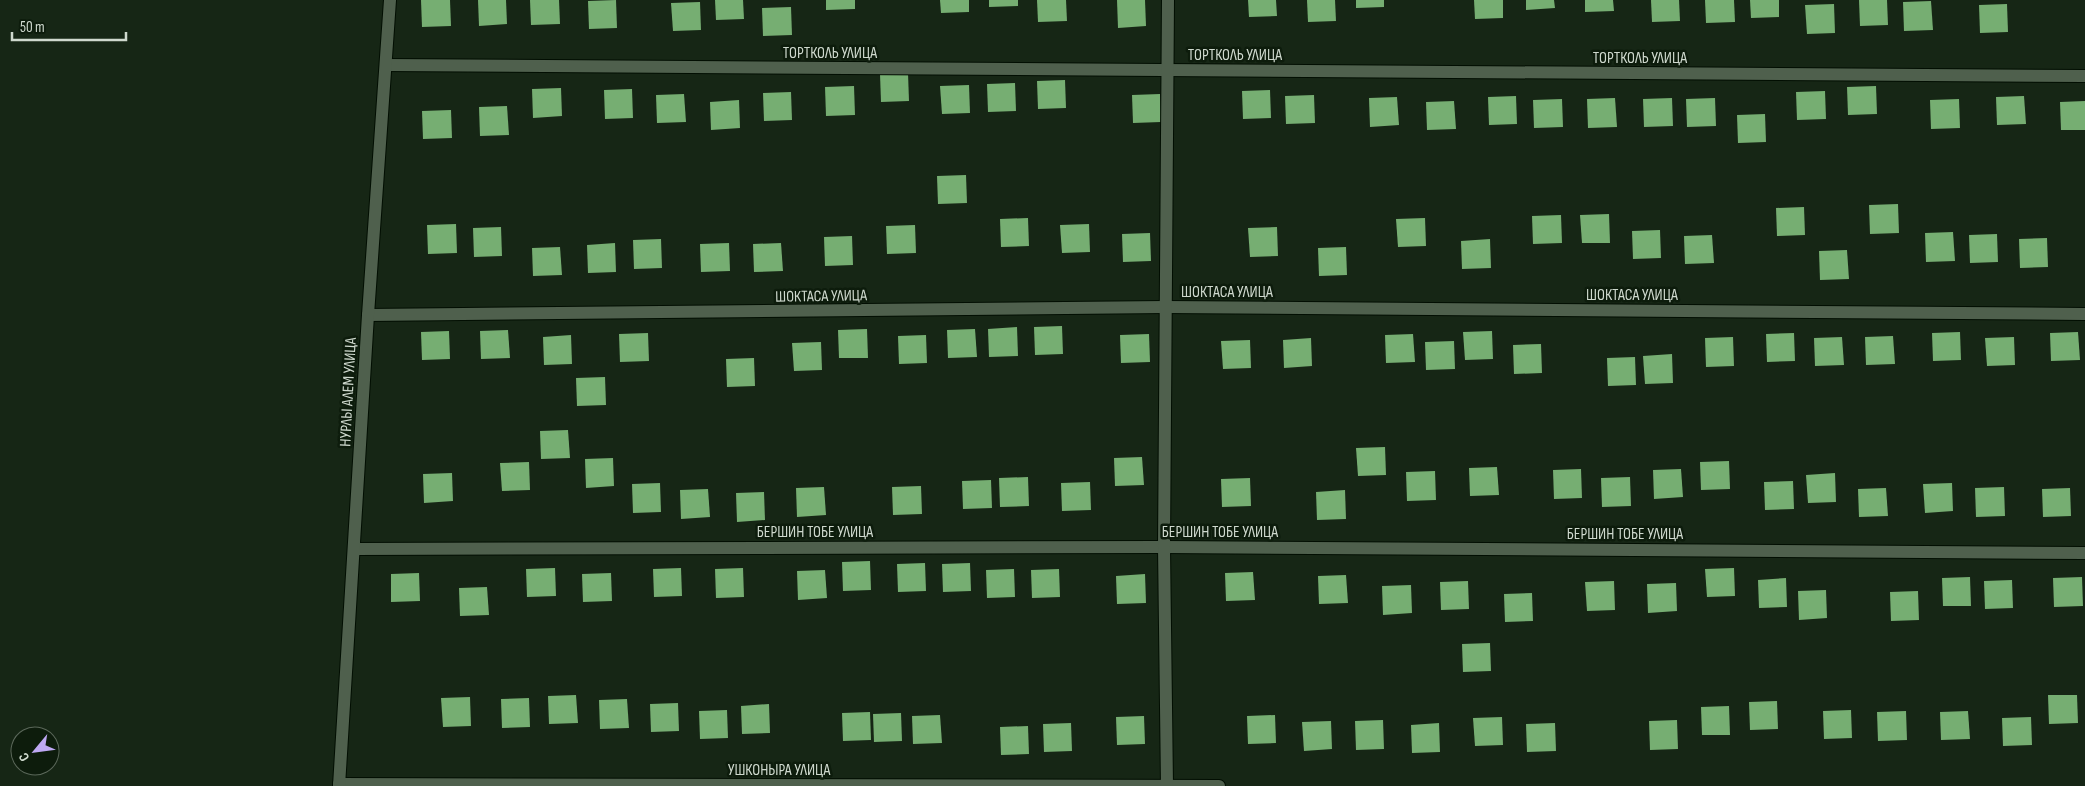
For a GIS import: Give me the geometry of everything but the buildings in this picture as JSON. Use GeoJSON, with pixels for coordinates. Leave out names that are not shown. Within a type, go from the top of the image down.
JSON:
{"type":"FeatureCollection","features":[{"type":"Feature","properties":{"kind":"street","name":"НУРЛЫ АЛЕМ УЛИЦА"},"geometry":{"type":"LineString","coordinates":[[339,785],[368,315],[390,0]]}},
{"type":"Feature","properties":{"kind":"street"},"geometry":{"type":"LineString","coordinates":[[1167,786],[1164,547],[1168,0]]}},
{"type":"Feature","properties":{"kind":"street","name":"ТОРТКОЛЬ УЛИЦА"},"geometry":{"type":"LineString","coordinates":[[386,65],[2085,76]]}},
{"type":"Feature","properties":{"kind":"street","name":"ШОКТАСА УЛИЦА"},"geometry":{"type":"LineString","coordinates":[[368,315],[1165,307],[2085,314]]}},
{"type":"Feature","properties":{"kind":"street","name":"БЕРШИН ТОБЕ УЛИЦА"},"geometry":{"type":"LineString","coordinates":[[354,549],[1164,547],[2085,553]]}},
{"type":"Feature","properties":{"kind":"street","name":"УШКОНЫРА УЛИЦА"},"geometry":{"type":"LineString","coordinates":[[339,785],[1220,786]]}}]}
